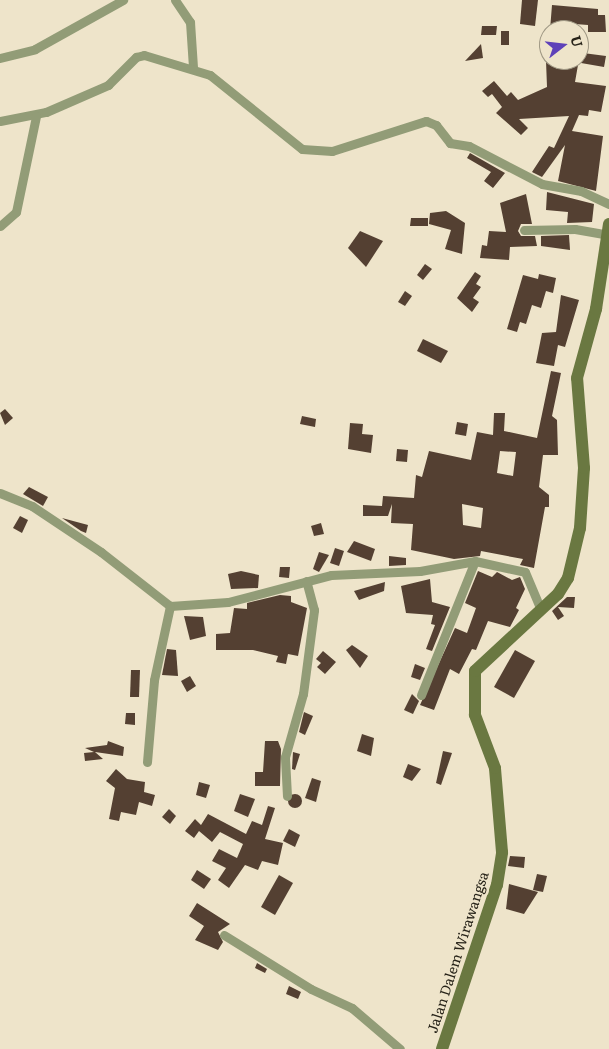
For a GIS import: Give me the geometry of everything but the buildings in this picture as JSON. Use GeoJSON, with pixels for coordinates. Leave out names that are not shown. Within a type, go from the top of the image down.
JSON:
{"type":"FeatureCollection","features":[{"type":"Feature","properties":{"kind":"street"},"geometry":{"type":"LineString","coordinates":[[0,58],[35,49],[123,0]]}},
{"type":"Feature","properties":{"kind":"street"},"geometry":{"type":"LineString","coordinates":[[175,0],[190,22],[193,67]]}},
{"type":"Feature","properties":{"kind":"street"},"geometry":{"type":"LineString","coordinates":[[0,121],[36,116],[108,85],[140,55],[193,67],[210,75],[302,149],[332,150],[426,121],[436,125],[450,143],[469,146],[542,184],[581,190],[609,204]]}},
{"type":"Feature","properties":{"kind":"street"},"geometry":{"type":"LineString","coordinates":[[0,226],[16,212],[36,116]]}},
{"type":"Feature","properties":{"kind":"street"},"geometry":{"type":"LineString","coordinates":[[524,230],[575,229],[608,231]]}},
{"type":"Feature","properties":{"kind":"street","name":"Jalan Dalem Wirawangsa"},"geometry":{"type":"LineString","coordinates":[[442,1049],[497,885],[502,852],[495,768],[475,715],[474,671],[541,610],[568,578],[580,528],[584,468],[577,378],[596,309],[608,231]]}},
{"type":"Feature","properties":{"kind":"street"},"geometry":{"type":"LineString","coordinates":[[0,493],[32,506],[101,552],[170,606],[228,602],[306,581],[475,561],[525,572],[541,610]]}},
{"type":"Feature","properties":{"kind":"street"},"geometry":{"type":"LineString","coordinates":[[421,695],[475,561]]}},
{"type":"Feature","properties":{"kind":"street"},"geometry":{"type":"LineString","coordinates":[[287,796],[285,757],[303,694],[314,610],[306,581]]}},
{"type":"Feature","properties":{"kind":"street"},"geometry":{"type":"LineString","coordinates":[[147,762],[154,680],[170,606]]}},
{"type":"Feature","properties":{"kind":"street"},"geometry":{"type":"LineString","coordinates":[[224,935],[311,989],[352,1008],[400,1049]]}}]}
